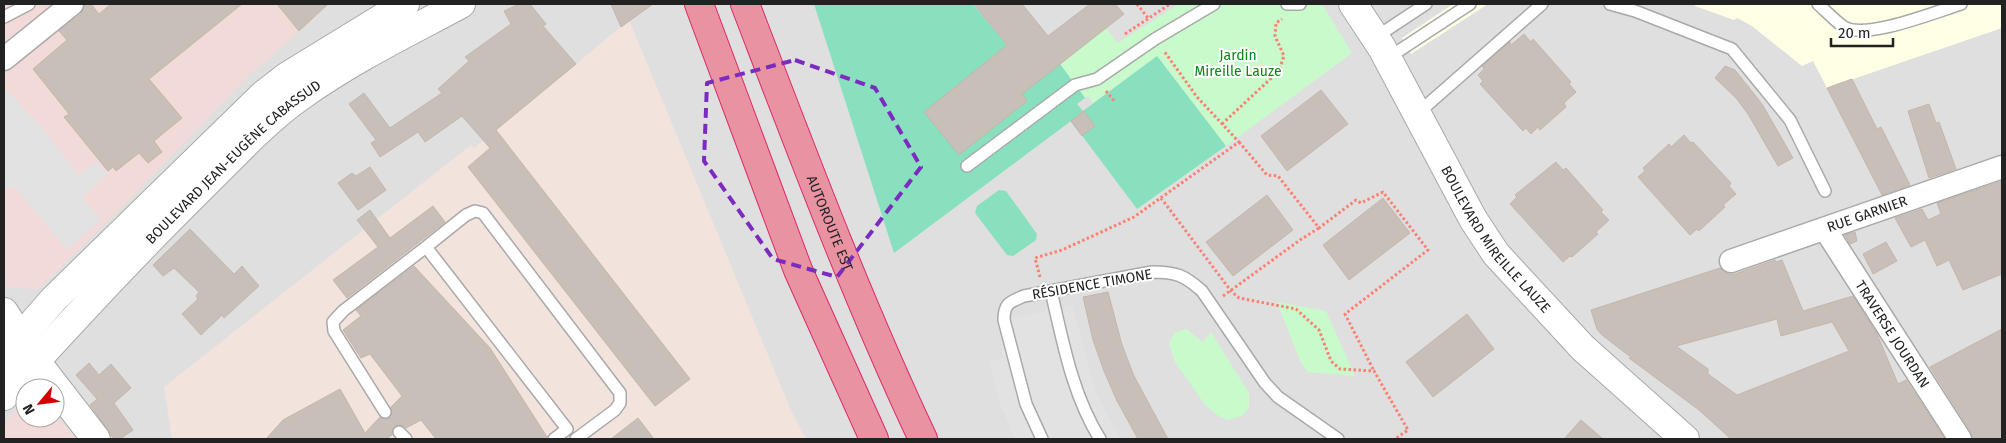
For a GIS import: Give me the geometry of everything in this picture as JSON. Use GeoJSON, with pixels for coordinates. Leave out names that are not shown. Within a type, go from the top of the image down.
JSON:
{"type":"FeatureCollection","features":[{"type":"Feature","properties":{"kind":"highway"},"geometry":{"type":"LineString","coordinates":[[699,4],[798,270],[874,439]]}},
{"type":"Feature","properties":{"kind":"highway","name":"AUTOROUTE EST"},"geometry":{"type":"LineString","coordinates":[[745,4],[837,245],[885,358],[923,439]]}},
{"type":"Feature","properties":{"kind":"street"},"geometry":{"type":"LineString","coordinates":[[4,59],[72,4]]}},
{"type":"Feature","properties":{"kind":"street","name":"BOULEVARD JEAN-EUGÈNE CABASSUD"},"geometry":{"type":"LineString","coordinates":[[27,349],[59,295],[224,149],[268,122],[300,96],[337,72],[382,23],[405,4]]}},
{"type":"Feature","properties":{"kind":"street"},"geometry":{"type":"LineString","coordinates":[[382,23],[431,9],[432,4]]}},
{"type":"Feature","properties":{"kind":"street","name":"BOULEVARD JEAN-EUGÈNE CABASSUD"},"geometry":{"type":"LineString","coordinates":[[382,23],[461,4]]}},
{"type":"Feature","properties":{"kind":"street","name":"BOULEVARD MIREILLE LAUZE"},"geometry":{"type":"LineString","coordinates":[[1354,4],[1382,48],[1418,113],[1473,219],[1496,254],[1583,348],[1685,439]]}},
{"type":"Feature","properties":{"kind":"street","name":"RUE GARNIER"},"geometry":{"type":"LineString","coordinates":[[1732,261],[2002,167]]}},
{"type":"Feature","properties":{"kind":"street","name":"TRAVERSE JOURDAN"},"geometry":{"type":"LineString","coordinates":[[1825,229],[1893,332],[1960,439]]}},
{"type":"Feature","properties":{"kind":"street"},"geometry":{"type":"LineString","coordinates":[[4,312],[27,349],[96,439]]}},
{"type":"Feature","properties":{"kind":"street"},"geometry":{"type":"LineString","coordinates":[[4,362],[27,349]]}},
{"type":"Feature","properties":{"kind":"street"},"geometry":{"type":"LineString","coordinates":[[4,396],[27,349]]}},
{"type":"Feature","properties":{"kind":"lane"},"geometry":{"type":"LineString","coordinates":[[4,17],[29,4]]}},
{"type":"Feature","properties":{"kind":"lane"},"geometry":{"type":"LineString","coordinates":[[967,166],[1076,84],[1097,79],[1155,39],[1214,4]]}},
{"type":"Feature","properties":{"kind":"lane"},"geometry":{"type":"LineString","coordinates":[[1382,48],[1426,4]]}},
{"type":"Feature","properties":{"kind":"lane"},"geometry":{"type":"LineString","coordinates":[[1382,48],[1470,4]]}},
{"type":"Feature","properties":{"kind":"lane"},"geometry":{"type":"LineString","coordinates":[[1418,113],[1542,4]]}},
{"type":"Feature","properties":{"kind":"lane"},"geometry":{"type":"LineString","coordinates":[[1610,4],[1635,11],[1732,49],[1790,120],[1825,191]]}},
{"type":"Feature","properties":{"kind":"lane"},"geometry":{"type":"LineString","coordinates":[[1818,4],[1846,28],[1862,31],[1885,28],[1961,4]]}},
{"type":"Feature","properties":{"kind":"lane"},"geometry":{"type":"LineString","coordinates":[[385,412],[334,331],[333,322],[343,311],[466,215],[475,211],[483,213],[620,393],[620,403],[615,410],[576,439]]}},
{"type":"Feature","properties":{"kind":"lane"},"geometry":{"type":"LineString","coordinates":[[426,247],[567,429],[554,439]]}},
{"type":"Feature","properties":{"kind":"lane","name":"RÉSIDENCE TIMONE"},"geometry":{"type":"LineString","coordinates":[[1042,439],[1026,404],[1006,329],[1004,311],[1008,303],[1024,296],[1152,272],[1172,272],[1188,279],[1202,291],[1265,383],[1278,397],[1338,439]]}},
{"type":"Feature","properties":{"kind":"lane"},"geometry":{"type":"LineString","coordinates":[[1051,291],[1073,384],[1090,424],[1100,439]]}},
{"type":"Feature","properties":{"kind":"path"},"geometry":{"type":"LineString","coordinates":[[1137,4],[1148,18]]}},
{"type":"Feature","properties":{"kind":"path"},"geometry":{"type":"LineString","coordinates":[[1125,34],[1170,4]]}},
{"type":"Feature","properties":{"kind":"path"},"geometry":{"type":"LineString","coordinates":[[1222,124],[1279,71],[1284,56],[1275,36],[1276,23],[1296,4]]}},
{"type":"Feature","properties":{"kind":"path"},"geometry":{"type":"LineString","coordinates":[[1155,39],[1197,97],[1267,175],[1278,176],[1319,228]]}},
{"type":"Feature","properties":{"kind":"path"},"geometry":{"type":"LineString","coordinates":[[1040,279],[1035,258],[1062,250],[1134,218],[1239,142]]}},
{"type":"Feature","properties":{"kind":"path"},"geometry":{"type":"LineString","coordinates":[[1222,297],[1356,200],[1361,203],[1383,192],[1428,250],[1345,314],[1374,371],[1408,430],[1395,439]]}},
{"type":"Feature","properties":{"kind":"path"},"geometry":{"type":"LineString","coordinates":[[1161,198],[1231,291],[1239,298],[1296,310],[1319,330],[1331,362],[1340,369],[1374,371]]}},
{"type":"Feature","properties":{"kind":"highlighted area"},"geometry":{"type":"Polygon","coordinates":[[[795,60],[875,88],[921,167],[837,277],[773,259],[704,161],[707,83],[795,60]]]}},
{"type":"Feature","properties":{"kind":"shaded area"},"geometry":{"type":"Polygon","coordinates":[[[4,4],[2002,4],[2002,439],[4,439],[4,4]]]}},
{"type":"Feature","properties":{"kind":"shaded area"},"geometry":{"type":"Polygon","coordinates":[[[4,4],[317,4],[322,9],[250,74],[129,200],[39,289],[6,287],[4,283],[4,4]]]}},
{"type":"Feature","properties":{"kind":"shaded area"},"geometry":{"type":"Polygon","coordinates":[[[1453,4],[1488,4],[1411,54],[1402,38],[1453,4]]]}},
{"type":"Feature","properties":{"kind":"shaded area"},"geometry":{"type":"Polygon","coordinates":[[[1695,4],[2002,4],[2002,28],[1827,88],[1813,61],[1802,66],[1752,26],[1737,18],[1734,20],[1695,6],[1695,4]]]}},
{"type":"Feature","properties":{"kind":"shaded area"},"geometry":{"type":"Polygon","coordinates":[[[629,20],[792,413],[806,439],[172,439],[164,387],[471,145],[474,148],[629,20]]]}},
{"type":"Feature","properties":{"kind":"shaded area"},"geometry":{"type":"Polygon","coordinates":[[[7,90],[43,129],[79,175],[96,161],[108,174],[82,197],[101,220],[67,250],[15,188],[4,189],[4,93],[7,90]]]}},
{"type":"Feature","properties":{"kind":"shaded area"},"geometry":{"type":"Polygon","coordinates":[[[1072,305],[1096,393],[1121,439],[1015,439],[1000,403],[989,363],[1003,357],[998,322],[1072,305]]]}},
{"type":"Feature","properties":{"kind":"shaded area"},"geometry":{"type":"Polygon","coordinates":[[[15,411],[15,428],[65,428],[65,425],[76,439],[4,439],[4,425],[15,411]]]}},
{"type":"Feature","properties":{"kind":"green space"},"geometry":{"type":"Polygon","coordinates":[[[814,4],[973,4],[1037,82],[1060,64],[1085,98],[1077,104],[1083,111],[1157,56],[1226,146],[1137,209],[1071,121],[894,253],[814,4]]]}},
{"type":"Feature","properties":{"kind":"green space","name":"Jardin Mireille Lauze"},"geometry":{"type":"Polygon","coordinates":[[[1179,4],[1322,4],[1352,53],[1226,146],[1157,56],[1093,103],[1088,96],[1085,98],[1060,64],[1106,28],[1118,43],[1179,4]]]}},
{"type":"Feature","properties":{"kind":"green space"},"geometry":{"type":"Polygon","coordinates":[[[999,190],[1006,191],[1037,234],[1036,240],[1013,256],[1007,255],[975,213],[977,206],[999,190]]]}},
{"type":"Feature","properties":{"kind":"green space"},"geometry":{"type":"Polygon","coordinates":[[[1277,302],[1326,311],[1355,376],[1308,372],[1301,363],[1277,302]]]}},
{"type":"Feature","properties":{"kind":"green space"},"geometry":{"type":"Polygon","coordinates":[[[1186,329],[1203,342],[1211,332],[1249,393],[1249,408],[1242,416],[1228,420],[1206,406],[1175,362],[1169,344],[1174,333],[1186,329]]]}},
{"type":"Feature","properties":{"kind":"building"},"geometry":{"type":"Polygon","coordinates":[[[85,4],[91,4],[99,14],[111,4],[242,4],[149,79],[182,118],[154,141],[162,152],[148,163],[139,153],[116,171],[113,167],[108,171],[64,117],[69,114],[33,69],[67,40],[59,31],[81,14],[85,4]]]}},
{"type":"Feature","properties":{"kind":"building"},"geometry":{"type":"Polygon","coordinates":[[[277,4],[328,4],[299,31],[277,4]]]}},
{"type":"Feature","properties":{"kind":"building"},"geometry":{"type":"Polygon","coordinates":[[[519,4],[530,4],[546,24],[543,26],[576,64],[496,130],[690,379],[655,406],[468,167],[490,148],[462,116],[425,142],[418,132],[380,157],[371,143],[376,140],[349,104],[364,93],[390,128],[442,93],[438,89],[469,61],[465,57],[511,24],[504,11],[519,4]]]}},
{"type":"Feature","properties":{"kind":"building"},"geometry":{"type":"Polygon","coordinates":[[[611,4],[653,4],[621,27],[611,4]]]}},
{"type":"Feature","properties":{"kind":"building"},"geometry":{"type":"Polygon","coordinates":[[[974,4],[1022,4],[1048,36],[1090,4],[1115,4],[1124,14],[1022,94],[1027,101],[959,155],[924,112],[1007,45],[974,4]]]}},
{"type":"Feature","properties":{"kind":"building"},"geometry":{"type":"Polygon","coordinates":[[[1524,34],[1531,42],[1533,39],[1571,82],[1569,84],[1576,92],[1564,103],[1566,107],[1540,130],[1538,127],[1531,134],[1526,128],[1523,131],[1480,84],[1483,81],[1478,75],[1484,69],[1482,66],[1510,42],[1511,45],[1524,34]]]}},
{"type":"Feature","properties":{"kind":"building"},"geometry":{"type":"Polygon","coordinates":[[[1725,66],[1735,70],[1762,104],[1793,158],[1778,166],[1748,114],[1736,98],[1715,78],[1725,66]]]}},
{"type":"Feature","properties":{"kind":"building"},"geometry":{"type":"Polygon","coordinates":[[[1852,79],[1877,129],[1881,127],[1910,185],[1882,195],[1827,88],[1852,79]]]}},
{"type":"Feature","properties":{"kind":"building"},"geometry":{"type":"Polygon","coordinates":[[[1321,90],[1348,124],[1287,171],[1261,136],[1321,90]]]}},
{"type":"Feature","properties":{"kind":"building"},"geometry":{"type":"Polygon","coordinates":[[[1929,104],[1936,123],[1939,122],[1956,169],[1929,178],[1908,111],[1929,104]]]}},
{"type":"Feature","properties":{"kind":"building"},"geometry":{"type":"Polygon","coordinates":[[[1084,111],[1095,126],[1082,136],[1071,121],[1084,111]]]}},
{"type":"Feature","properties":{"kind":"building"},"geometry":{"type":"Polygon","coordinates":[[[1684,135],[1691,143],[1693,142],[1731,183],[1729,186],[1736,194],[1699,231],[1697,229],[1690,235],[1638,177],[1645,171],[1643,168],[1669,144],[1671,147],[1684,135]]]}},
{"type":"Feature","properties":{"kind":"building"},"geometry":{"type":"Polygon","coordinates":[[[1556,162],[1563,170],[1566,168],[1603,210],[1601,212],[1609,220],[1596,232],[1598,234],[1572,257],[1570,256],[1563,262],[1510,204],[1517,197],[1515,195],[1556,162]]]}},
{"type":"Feature","properties":{"kind":"building"},"geometry":{"type":"Polygon","coordinates":[[[370,167],[386,190],[358,210],[338,183],[352,173],[356,176],[370,167]]]}},
{"type":"Feature","properties":{"kind":"building"},"geometry":{"type":"Polygon","coordinates":[[[2002,181],[2002,274],[1963,290],[1949,260],[1937,266],[1925,240],[1911,247],[1895,218],[1922,209],[1928,220],[1941,214],[1937,203],[2002,181]]]}},
{"type":"Feature","properties":{"kind":"building"},"geometry":{"type":"Polygon","coordinates":[[[1267,195],[1293,230],[1233,276],[1206,242],[1267,195]]]}},
{"type":"Feature","properties":{"kind":"building"},"geometry":{"type":"Polygon","coordinates":[[[1383,198],[1410,233],[1349,280],[1323,245],[1383,198]]]}},
{"type":"Feature","properties":{"kind":"building"},"geometry":{"type":"Polygon","coordinates":[[[433,206],[445,222],[347,298],[333,280],[378,247],[357,220],[370,210],[390,238],[433,206]]]}},
{"type":"Feature","properties":{"kind":"building"},"geometry":{"type":"Polygon","coordinates":[[[190,229],[234,274],[242,266],[259,286],[224,318],[222,315],[201,335],[182,314],[198,299],[196,296],[199,292],[174,268],[163,276],[153,265],[190,229]]]}},
{"type":"Feature","properties":{"kind":"building"},"geometry":{"type":"Polygon","coordinates":[[[1855,232],[1857,241],[1850,244],[1845,235],[1855,232]]]}},
{"type":"Feature","properties":{"kind":"building"},"geometry":{"type":"Polygon","coordinates":[[[1886,242],[1897,261],[1873,274],[1863,254],[1886,242]]]}},
{"type":"Feature","properties":{"kind":"building"},"geometry":{"type":"Polygon","coordinates":[[[1775,260],[1776,262],[1782,260],[1803,311],[1853,296],[1877,334],[1898,384],[1906,380],[1945,439],[1731,439],[1699,410],[1629,358],[1632,358],[1597,329],[1591,310],[1720,268],[1728,274],[1735,274],[1775,260]],[[1777,319],[1676,346],[1708,369],[1708,374],[1737,395],[1849,351],[1832,322],[1781,336],[1777,319]]]}},
{"type":"Feature","properties":{"kind":"building"},"geometry":{"type":"Polygon","coordinates":[[[414,266],[490,348],[547,439],[436,439],[421,420],[406,428],[397,425],[392,430],[392,435],[386,439],[266,439],[283,420],[340,389],[365,433],[380,417],[386,419],[391,416],[391,407],[402,396],[370,354],[361,358],[343,330],[361,316],[356,310],[414,266]]]}},
{"type":"Feature","properties":{"kind":"building"},"geometry":{"type":"Polygon","coordinates":[[[1108,292],[1122,345],[1134,376],[1168,439],[1138,439],[1117,401],[1104,371],[1093,340],[1083,297],[1108,292]]]}},
{"type":"Feature","properties":{"kind":"building"},"geometry":{"type":"Polygon","coordinates":[[[1467,314],[1494,349],[1433,397],[1406,362],[1467,314]]]}},
{"type":"Feature","properties":{"kind":"building"},"geometry":{"type":"Polygon","coordinates":[[[2002,329],[2002,439],[1973,439],[1971,432],[1930,367],[2002,329]]]}},
{"type":"Feature","properties":{"kind":"building"},"geometry":{"type":"Polygon","coordinates":[[[89,363],[99,375],[111,364],[131,388],[114,403],[133,430],[120,439],[114,439],[90,405],[97,399],[76,375],[89,363]]]}},
{"type":"Feature","properties":{"kind":"building"},"geometry":{"type":"Polygon","coordinates":[[[638,418],[654,439],[611,439],[638,418]]]}},
{"type":"Feature","properties":{"kind":"building"},"geometry":{"type":"Polygon","coordinates":[[[1581,420],[1603,439],[1564,439],[1581,420]]]}}]}
